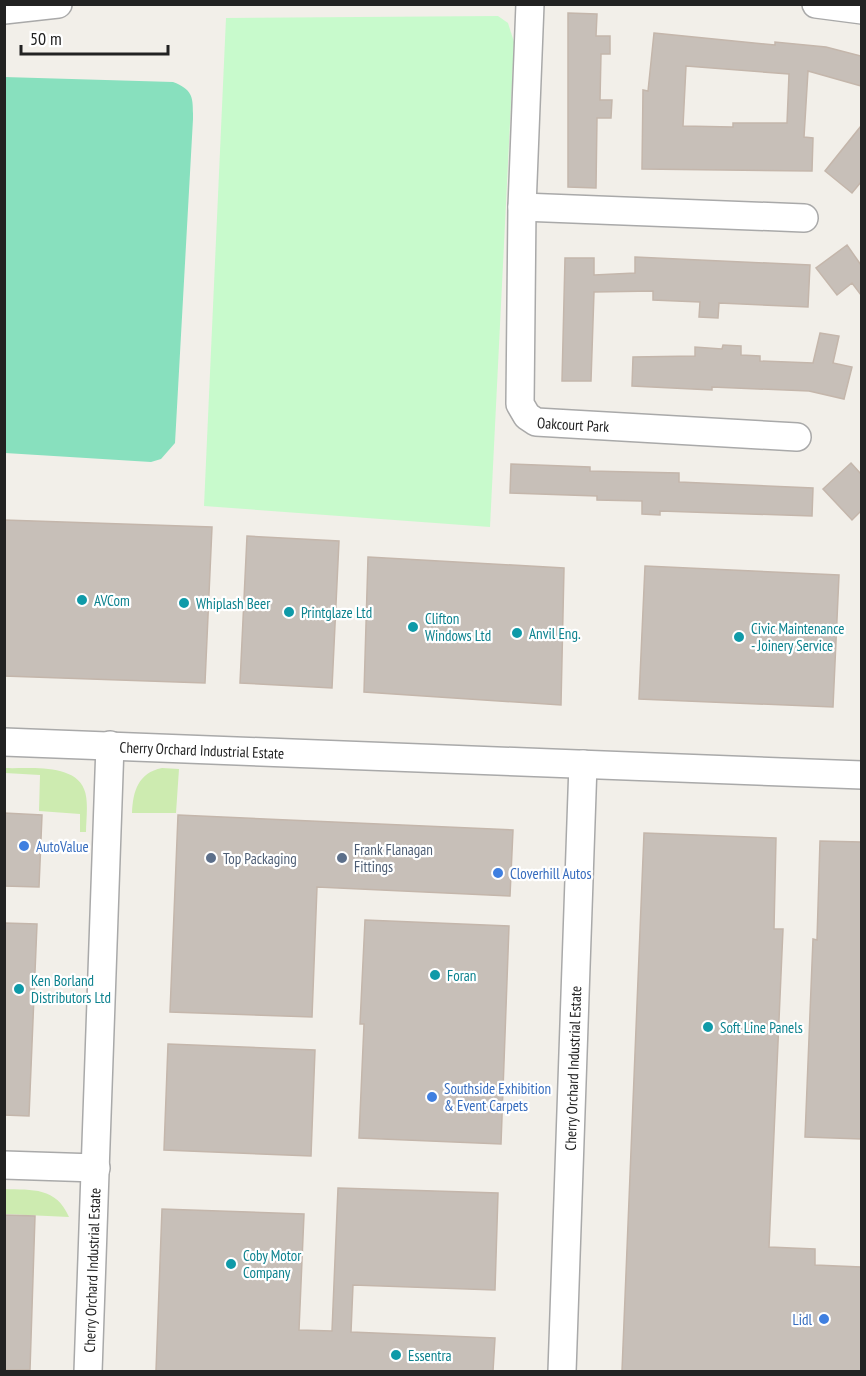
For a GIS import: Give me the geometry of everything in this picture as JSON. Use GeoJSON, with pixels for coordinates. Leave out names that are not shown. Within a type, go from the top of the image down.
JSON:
{"type":"FeatureCollection","features":[{"type":"Feature","properties":{"kind":"street"},"geometry":{"type":"LineString","coordinates":[[4,10],[58,4]]}},
{"type":"Feature","properties":{"kind":"street","name":"Oakcourt Park"},"geometry":{"type":"LineString","coordinates":[[530,4],[522,207],[520,404],[527,416],[536,422],[797,437]]}},
{"type":"Feature","properties":{"kind":"street"},"geometry":{"type":"LineString","coordinates":[[816,4],[861,10]]}},
{"type":"Feature","properties":{"kind":"street"},"geometry":{"type":"LineString","coordinates":[[522,207],[804,218]]}},
{"type":"Feature","properties":{"kind":"street","name":"Cherry Orchard Industrial Estate"},"geometry":{"type":"LineString","coordinates":[[4,742],[861,775]]}},
{"type":"Feature","properties":{"kind":"street","name":"Cherry Orchard Industrial Estate"},"geometry":{"type":"LineString","coordinates":[[88,1371],[110,745]]}},
{"type":"Feature","properties":{"kind":"street","name":"Cherry Orchard Industrial Estate"},"geometry":{"type":"LineString","coordinates":[[562,1371],[583,764]]}},
{"type":"Feature","properties":{"kind":"street","name":"Cherry Orchard Industrial Estate"},"geometry":{"type":"LineString","coordinates":[[4,1165],[96,1168]]}},
{"type":"Feature","properties":{"kind":"green space"},"geometry":{"type":"Polygon","coordinates":[[[498,16],[508,23],[514,42],[490,527],[204,506],[226,18],[498,16]]]}},
{"type":"Feature","properties":{"kind":"green space"},"geometry":{"type":"Polygon","coordinates":[[[4,77],[173,82],[185,88],[191,96],[193,119],[175,443],[161,459],[151,462],[5,453],[4,77]]]}},
{"type":"Feature","properties":{"kind":"green space"},"geometry":{"type":"Polygon","coordinates":[[[5,768],[49,769],[71,775],[79,781],[86,799],[86,832],[80,832],[80,814],[39,811],[40,775],[5,773],[5,768]]]}},
{"type":"Feature","properties":{"kind":"green space"},"geometry":{"type":"Polygon","coordinates":[[[162,768],[179,769],[176,813],[132,813],[138,784],[147,774],[162,768]]]}},
{"type":"Feature","properties":{"kind":"green space"},"geometry":{"type":"Polygon","coordinates":[[[4,1189],[34,1190],[50,1195],[64,1207],[69,1217],[5,1214],[4,1189]]]}},
{"type":"Feature","properties":{"kind":"building"},"geometry":{"type":"Polygon","coordinates":[[[568,13],[597,14],[596,36],[610,36],[610,54],[601,54],[600,100],[612,100],[611,118],[597,118],[596,188],[568,187],[568,13]]]}},
{"type":"Feature","properties":{"kind":"building"},"geometry":{"type":"Polygon","coordinates":[[[654,33],[775,45],[775,42],[826,47],[861,56],[861,86],[808,71],[804,137],[813,138],[812,171],[642,169],[643,90],[648,91],[654,33]],[[686,66],[683,126],[733,127],[733,123],[787,123],[789,74],[686,66]]]}},
{"type":"Feature","properties":{"kind":"building"},"geometry":{"type":"Polygon","coordinates":[[[861,126],[861,182],[852,193],[825,171],[861,126]]]}},
{"type":"Feature","properties":{"kind":"building"},"geometry":{"type":"Polygon","coordinates":[[[847,245],[861,265],[861,295],[852,283],[837,295],[816,268],[847,245]]]}},
{"type":"Feature","properties":{"kind":"building"},"geometry":{"type":"Polygon","coordinates":[[[635,257],[810,265],[808,307],[719,303],[718,318],[699,317],[700,302],[653,300],[653,291],[594,292],[591,381],[562,381],[565,258],[594,258],[594,275],[635,273],[635,257]]]}},
{"type":"Feature","properties":{"kind":"building"},"geometry":{"type":"Polygon","coordinates":[[[820,333],[839,336],[833,363],[852,367],[844,399],[809,391],[632,386],[633,357],[695,356],[695,347],[722,349],[723,345],[741,346],[741,355],[760,356],[760,361],[813,363],[820,333]]]}},
{"type":"Feature","properties":{"kind":"building"},"geometry":{"type":"Polygon","coordinates":[[[851,463],[861,474],[861,511],[852,520],[823,489],[851,463]]]}},
{"type":"Feature","properties":{"kind":"building"},"geometry":{"type":"Polygon","coordinates":[[[511,464],[590,467],[590,471],[679,473],[679,482],[813,488],[812,516],[660,511],[660,515],[642,514],[642,501],[597,500],[597,496],[510,493],[511,464]]]}},
{"type":"Feature","properties":{"kind":"building","name":"AVCom"},"geometry":{"type":"Polygon","coordinates":[[[4,520],[212,527],[205,683],[4,676],[4,520]]]}},
{"type":"Feature","properties":{"kind":"building","name":"Printglaze Ltd"},"geometry":{"type":"Polygon","coordinates":[[[247,536],[339,541],[332,688],[240,683],[247,536]]]}},
{"type":"Feature","properties":{"kind":"building"},"geometry":{"type":"Polygon","coordinates":[[[368,557],[564,568],[561,705],[364,692],[368,557]]]}},
{"type":"Feature","properties":{"kind":"building","name":"Civic Maintenance - Joinery Service"},"geometry":{"type":"Polygon","coordinates":[[[645,566],[839,575],[833,707],[639,699],[645,566]]]}},
{"type":"Feature","properties":{"kind":"building"},"geometry":{"type":"Polygon","coordinates":[[[4,813],[42,815],[39,887],[4,886],[4,813]]]}},
{"type":"Feature","properties":{"kind":"building"},"geometry":{"type":"Polygon","coordinates":[[[178,815],[513,830],[510,896],[317,887],[312,1017],[170,1012],[178,815]]]}},
{"type":"Feature","properties":{"kind":"building"},"geometry":{"type":"Polygon","coordinates":[[[644,833],[776,838],[774,929],[783,929],[769,1247],[815,1249],[815,1265],[861,1267],[861,1371],[622,1371],[644,833]]]}},
{"type":"Feature","properties":{"kind":"building"},"geometry":{"type":"Polygon","coordinates":[[[820,841],[861,842],[861,1139],[805,1137],[813,939],[817,940],[820,841]]]}},
{"type":"Feature","properties":{"kind":"building"},"geometry":{"type":"Polygon","coordinates":[[[365,920],[509,926],[501,1144],[359,1138],[364,1024],[360,1024],[365,920]]]}},
{"type":"Feature","properties":{"kind":"building","name":"Ken Borland Distributors Ltd"},"geometry":{"type":"Polygon","coordinates":[[[4,923],[37,924],[29,1116],[4,1115],[4,923]]]}},
{"type":"Feature","properties":{"kind":"building"},"geometry":{"type":"Polygon","coordinates":[[[168,1044],[315,1050],[311,1156],[164,1150],[168,1044]]]}},
{"type":"Feature","properties":{"kind":"building"},"geometry":{"type":"Polygon","coordinates":[[[338,1188],[498,1193],[495,1290],[353,1285],[351,1332],[495,1338],[493,1371],[156,1371],[162,1209],[304,1214],[299,1330],[332,1331],[338,1188]]]}},
{"type":"Feature","properties":{"kind":"building"},"geometry":{"type":"Polygon","coordinates":[[[4,1215],[35,1216],[30,1370],[4,1370],[4,1215]]]}},
{"type":"Feature","properties":{"kind":"place","name":"AVCom"},"geometry":{"type":"Point","coordinates":[82,600]}},
{"type":"Feature","properties":{"kind":"place","name":"Whiplash Beer"},"geometry":{"type":"Point","coordinates":[184,603]}},
{"type":"Feature","properties":{"kind":"place","name":"Printglaze Ltd"},"geometry":{"type":"Point","coordinates":[289,612]}},
{"type":"Feature","properties":{"kind":"place","name":"Clifton Windows Ltd"},"geometry":{"type":"Point","coordinates":[413,627]}},
{"type":"Feature","properties":{"kind":"place","name":"Anvil Eng."},"geometry":{"type":"Point","coordinates":[517,633]}},
{"type":"Feature","properties":{"kind":"place","name":"Civic Maintenance - Joinery Service"},"geometry":{"type":"Point","coordinates":[739,637]}},
{"type":"Feature","properties":{"kind":"place","name":"AutoValue"},"geometry":{"type":"Point","coordinates":[24,846]}},
{"type":"Feature","properties":{"kind":"place","name":"Top Packaging"},"geometry":{"type":"Point","coordinates":[211,858]}},
{"type":"Feature","properties":{"kind":"place","name":"Frank Flanagan Fittings"},"geometry":{"type":"Point","coordinates":[342,858]}},
{"type":"Feature","properties":{"kind":"place","name":"Cloverhill Autos"},"geometry":{"type":"Point","coordinates":[498,873]}},
{"type":"Feature","properties":{"kind":"place","name":"Foran"},"geometry":{"type":"Point","coordinates":[435,975]}},
{"type":"Feature","properties":{"kind":"place","name":"Ken Borland Distributors Ltd"},"geometry":{"type":"Point","coordinates":[19,989]}},
{"type":"Feature","properties":{"kind":"place","name":"Soft Line Panels"},"geometry":{"type":"Point","coordinates":[708,1027]}},
{"type":"Feature","properties":{"kind":"place","name":"Southside Exhibition & Event Carpets"},"geometry":{"type":"Point","coordinates":[432,1097]}},
{"type":"Feature","properties":{"kind":"place","name":"Coby Motor Company"},"geometry":{"type":"Point","coordinates":[231,1264]}},
{"type":"Feature","properties":{"kind":"place","name":"Lidl"},"geometry":{"type":"Point","coordinates":[824,1319]}},
{"type":"Feature","properties":{"kind":"place","name":"Essentra"},"geometry":{"type":"Point","coordinates":[396,1355]}}]}
